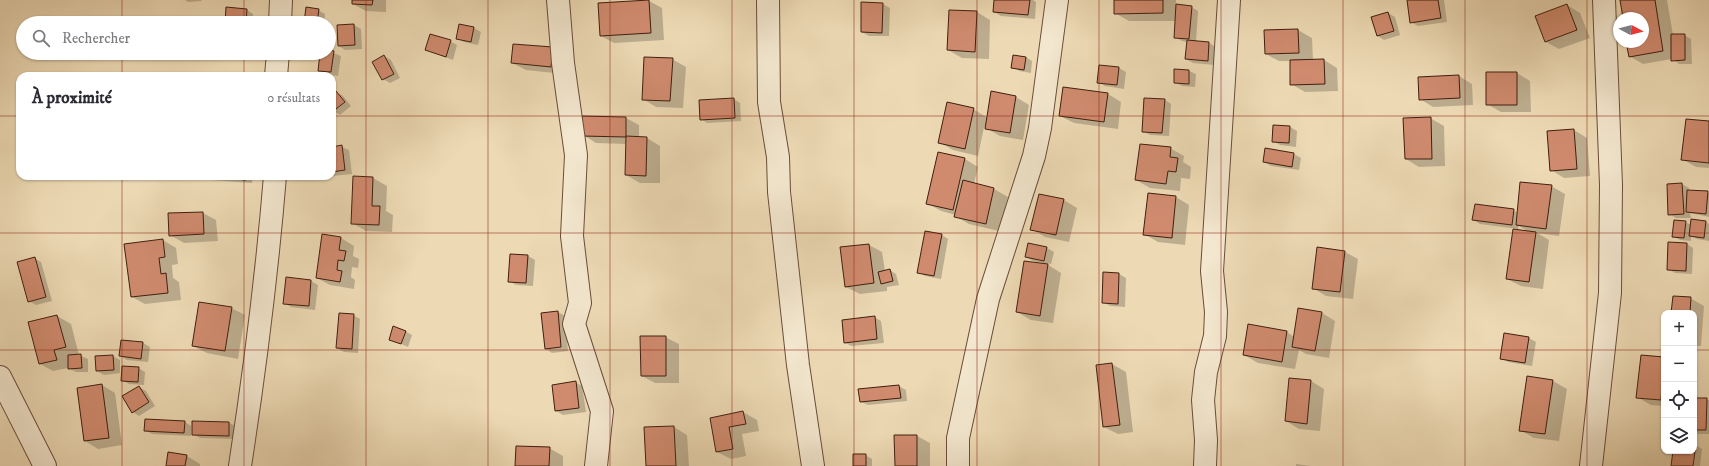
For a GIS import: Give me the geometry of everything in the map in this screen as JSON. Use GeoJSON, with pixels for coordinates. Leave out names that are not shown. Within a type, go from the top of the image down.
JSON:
{"type":"FeatureCollection","features":[{"type":"Feature","properties":{"kind":"street"},"geometry":{"type":"LineString","coordinates":[[280,16],[281,0]]}},
{"type":"Feature","properties":{"kind":"street"},"geometry":{"type":"LineString","coordinates":[[558,0],[563,63],[576,155],[572,236],[580,303],[574,324],[602,411],[596,466]]}},
{"type":"Feature","properties":{"kind":"street"},"geometry":{"type":"LineString","coordinates":[[768,0],[769,102],[778,157],[779,192],[798,365],[813,466]]}},
{"type":"Feature","properties":{"kind":"street"},"geometry":{"type":"LineString","coordinates":[[958,466],[958,438],[988,299],[1034,156],[1040,128],[1056,0]]}},
{"type":"Feature","properties":{"kind":"street"},"geometry":{"type":"LineString","coordinates":[[1205,466],[1206,440],[1204,400],[1206,372],[1215,336],[1216,312],[1212,271],[1230,0]]}},
{"type":"Feature","properties":{"kind":"street"},"geometry":{"type":"LineString","coordinates":[[1592,466],[1610,293],[1611,185],[1604,0]]}},
{"type":"Feature","properties":{"kind":"street"},"geometry":{"type":"LineString","coordinates":[[276,72],[277,60]]}},
{"type":"Feature","properties":{"kind":"street"},"geometry":{"type":"LineString","coordinates":[[240,466],[266,277],[275,180]]}},
{"type":"Feature","properties":{"kind":"street"},"geometry":{"type":"LineString","coordinates":[[0,377],[45,466]]}},
{"type":"Feature","properties":{"kind":"building"},"geometry":{"type":"Polygon","coordinates":[[[352,0],[373,0],[372,5],[352,4],[352,0]]]}},
{"type":"Feature","properties":{"kind":"building"},"geometry":{"type":"Polygon","coordinates":[[[649,0],[651,33],[600,36],[598,3],[649,0]]]}},
{"type":"Feature","properties":{"kind":"building"},"geometry":{"type":"Polygon","coordinates":[[[994,0],[1030,0],[1028,15],[993,12],[994,0]]]}},
{"type":"Feature","properties":{"kind":"building"},"geometry":{"type":"Polygon","coordinates":[[[1114,0],[1163,0],[1163,13],[1114,14],[1114,0]]]}},
{"type":"Feature","properties":{"kind":"building"},"geometry":{"type":"Polygon","coordinates":[[[1407,0],[1438,0],[1441,18],[1410,23],[1407,0]]]}},
{"type":"Feature","properties":{"kind":"building"},"geometry":{"type":"Polygon","coordinates":[[[1620,0],[1655,0],[1663,51],[1629,57],[1627,48],[1649,48],[1649,12],[1622,12],[1620,0]]]}},
{"type":"Feature","properties":{"kind":"building"},"geometry":{"type":"Polygon","coordinates":[[[861,2],[883,3],[882,33],[861,32],[861,2]]]}},
{"type":"Feature","properties":{"kind":"building"},"geometry":{"type":"Polygon","coordinates":[[[1176,4],[1192,6],[1189,39],[1174,38],[1176,4]]]}},
{"type":"Feature","properties":{"kind":"building"},"geometry":{"type":"Polygon","coordinates":[[[1567,4],[1577,30],[1545,42],[1535,16],[1567,4]]]}},
{"type":"Feature","properties":{"kind":"building"},"geometry":{"type":"Polygon","coordinates":[[[226,7],[247,9],[246,16],[225,16],[226,7]]]}},
{"type":"Feature","properties":{"kind":"building"},"geometry":{"type":"Polygon","coordinates":[[[306,7],[319,9],[318,16],[305,16],[306,7]]]}},
{"type":"Feature","properties":{"kind":"building"},"geometry":{"type":"Polygon","coordinates":[[[949,10],[977,11],[975,52],[947,50],[949,10]]]}},
{"type":"Feature","properties":{"kind":"building"},"geometry":{"type":"Polygon","coordinates":[[[1388,12],[1394,31],[1377,36],[1371,17],[1388,12]]]}},
{"type":"Feature","properties":{"kind":"building"},"geometry":{"type":"Polygon","coordinates":[[[354,24],[355,45],[338,46],[337,25],[354,24]]]}},
{"type":"Feature","properties":{"kind":"building"},"geometry":{"type":"Polygon","coordinates":[[[459,24],[474,27],[471,42],[456,39],[459,24]]]}},
{"type":"Feature","properties":{"kind":"building"},"geometry":{"type":"Polygon","coordinates":[[[1298,29],[1299,53],[1265,54],[1264,30],[1298,29]]]}},
{"type":"Feature","properties":{"kind":"building"},"geometry":{"type":"Polygon","coordinates":[[[430,34],[451,40],[446,57],[425,50],[430,34]]]}},
{"type":"Feature","properties":{"kind":"building"},"geometry":{"type":"Polygon","coordinates":[[[1671,34],[1685,34],[1685,60],[1671,61],[1671,34]]]}},
{"type":"Feature","properties":{"kind":"building"},"geometry":{"type":"Polygon","coordinates":[[[1187,40],[1209,42],[1208,61],[1185,59],[1187,40]]]}},
{"type":"Feature","properties":{"kind":"building"},"geometry":{"type":"Polygon","coordinates":[[[513,44],[553,47],[551,67],[511,63],[513,44]]]}},
{"type":"Feature","properties":{"kind":"building"},"geometry":{"type":"Polygon","coordinates":[[[384,55],[394,74],[382,80],[372,62],[384,55]]]}},
{"type":"Feature","properties":{"kind":"building"},"geometry":{"type":"Polygon","coordinates":[[[1013,55],[1026,57],[1024,70],[1011,68],[1013,55]]]}},
{"type":"Feature","properties":{"kind":"building"},"geometry":{"type":"Polygon","coordinates":[[[644,57],[673,58],[670,101],[642,100],[644,57]]]}},
{"type":"Feature","properties":{"kind":"building"},"geometry":{"type":"Polygon","coordinates":[[[1324,59],[1325,84],[1290,85],[1290,60],[1324,59]]]}},
{"type":"Feature","properties":{"kind":"building"},"geometry":{"type":"Polygon","coordinates":[[[319,60],[333,60],[331,72],[318,71],[319,60]]]}},
{"type":"Feature","properties":{"kind":"building"},"geometry":{"type":"Polygon","coordinates":[[[1099,65],[1119,67],[1117,85],[1097,83],[1099,65]]]}},
{"type":"Feature","properties":{"kind":"building"},"geometry":{"type":"Polygon","coordinates":[[[1174,69],[1189,70],[1189,84],[1174,83],[1174,69]]]}},
{"type":"Feature","properties":{"kind":"building"},"geometry":{"type":"Polygon","coordinates":[[[1486,72],[1517,72],[1517,105],[1486,105],[1486,72]]]}},
{"type":"Feature","properties":{"kind":"building"},"geometry":{"type":"Polygon","coordinates":[[[1459,75],[1460,98],[1419,100],[1418,77],[1459,75]]]}},
{"type":"Feature","properties":{"kind":"building"},"geometry":{"type":"Polygon","coordinates":[[[1063,87],[1108,93],[1104,122],[1059,116],[1063,87]]]}},
{"type":"Feature","properties":{"kind":"building"},"geometry":{"type":"Polygon","coordinates":[[[336,91],[345,102],[336,109],[336,91]]]}},
{"type":"Feature","properties":{"kind":"building"},"geometry":{"type":"Polygon","coordinates":[[[991,91],[1016,96],[1010,133],[985,129],[991,91]]]}},
{"type":"Feature","properties":{"kind":"building"},"geometry":{"type":"Polygon","coordinates":[[[734,98],[735,118],[700,120],[699,100],[734,98]]]}},
{"type":"Feature","properties":{"kind":"building"},"geometry":{"type":"Polygon","coordinates":[[[1144,98],[1165,99],[1162,133],[1142,132],[1144,98]]]}},
{"type":"Feature","properties":{"kind":"building"},"geometry":{"type":"Polygon","coordinates":[[[947,102],[974,108],[965,149],[938,143],[947,102]]]}},
{"type":"Feature","properties":{"kind":"building"},"geometry":{"type":"Polygon","coordinates":[[[582,116],[626,117],[626,137],[582,136],[582,116]]]}},
{"type":"Feature","properties":{"kind":"building"},"geometry":{"type":"Polygon","coordinates":[[[1431,117],[1432,159],[1405,159],[1403,118],[1431,117]]]}},
{"type":"Feature","properties":{"kind":"building"},"geometry":{"type":"Polygon","coordinates":[[[1686,119],[1709,121],[1709,163],[1681,160],[1686,119]]]}},
{"type":"Feature","properties":{"kind":"building"},"geometry":{"type":"Polygon","coordinates":[[[1273,125],[1290,126],[1289,143],[1272,142],[1273,125]]]}},
{"type":"Feature","properties":{"kind":"building"},"geometry":{"type":"Polygon","coordinates":[[[1574,129],[1577,169],[1550,171],[1547,131],[1574,129]]]}},
{"type":"Feature","properties":{"kind":"building"},"geometry":{"type":"Polygon","coordinates":[[[626,136],[647,137],[646,176],[625,175],[626,136]]]}},
{"type":"Feature","properties":{"kind":"building"},"geometry":{"type":"Polygon","coordinates":[[[1140,144],[1171,147],[1170,157],[1178,158],[1176,172],[1168,171],[1166,184],[1135,180],[1140,144]]]}},
{"type":"Feature","properties":{"kind":"building"},"geometry":{"type":"Polygon","coordinates":[[[342,145],[345,170],[336,171],[336,146],[342,145]]]}},
{"type":"Feature","properties":{"kind":"building"},"geometry":{"type":"Polygon","coordinates":[[[1265,148],[1294,153],[1292,167],[1263,162],[1265,148]]]}},
{"type":"Feature","properties":{"kind":"building"},"geometry":{"type":"Polygon","coordinates":[[[938,152],[965,158],[953,210],[926,204],[938,152]]]}},
{"type":"Feature","properties":{"kind":"building"},"geometry":{"type":"Polygon","coordinates":[[[353,176],[373,177],[372,206],[380,206],[379,225],[351,224],[353,176]]]}},
{"type":"Feature","properties":{"kind":"building"},"geometry":{"type":"Polygon","coordinates":[[[963,180],[994,188],[986,224],[954,217],[963,180]]]}},
{"type":"Feature","properties":{"kind":"building"},"geometry":{"type":"Polygon","coordinates":[[[1520,182],[1552,185],[1546,229],[1516,225],[1520,182]]]}},
{"type":"Feature","properties":{"kind":"building"},"geometry":{"type":"Polygon","coordinates":[[[1682,183],[1684,214],[1668,215],[1667,184],[1682,183]]]}},
{"type":"Feature","properties":{"kind":"building"},"geometry":{"type":"Polygon","coordinates":[[[1687,190],[1708,191],[1706,214],[1686,212],[1687,190]]]}},
{"type":"Feature","properties":{"kind":"building"},"geometry":{"type":"Polygon","coordinates":[[[1148,193],[1176,196],[1172,238],[1143,235],[1148,193]]]}},
{"type":"Feature","properties":{"kind":"building"},"geometry":{"type":"Polygon","coordinates":[[[1039,194],[1064,199],[1056,235],[1030,230],[1039,194]]]}},
{"type":"Feature","properties":{"kind":"building"},"geometry":{"type":"Polygon","coordinates":[[[1475,204],[1514,209],[1512,225],[1472,220],[1475,204]]]}},
{"type":"Feature","properties":{"kind":"building"},"geometry":{"type":"Polygon","coordinates":[[[203,212],[204,234],[169,236],[168,213],[203,212]]]}},
{"type":"Feature","properties":{"kind":"building"},"geometry":{"type":"Polygon","coordinates":[[[1691,219],[1706,221],[1704,238],[1689,236],[1691,219]]]}},
{"type":"Feature","properties":{"kind":"building"},"geometry":{"type":"Polygon","coordinates":[[[1674,220],[1686,221],[1684,238],[1672,237],[1674,220]]]}},
{"type":"Feature","properties":{"kind":"building"},"geometry":{"type":"Polygon","coordinates":[[[1513,229],[1536,232],[1529,282],[1506,279],[1513,229]]]}},
{"type":"Feature","properties":{"kind":"building"},"geometry":{"type":"Polygon","coordinates":[[[925,231],[942,234],[934,276],[917,273],[925,231]]]}},
{"type":"Feature","properties":{"kind":"building"},"geometry":{"type":"Polygon","coordinates":[[[322,234],[341,237],[339,250],[346,251],[344,261],[338,260],[337,270],[342,271],[340,282],[316,278],[322,234]]]}},
{"type":"Feature","properties":{"kind":"building"},"geometry":{"type":"Polygon","coordinates":[[[163,239],[165,257],[159,258],[161,274],[166,273],[168,293],[131,297],[124,244],[163,239]]]}},
{"type":"Feature","properties":{"kind":"building"},"geometry":{"type":"Polygon","coordinates":[[[1668,242],[1687,243],[1686,271],[1667,270],[1668,242]]]}},
{"type":"Feature","properties":{"kind":"building"},"geometry":{"type":"Polygon","coordinates":[[[1028,243],[1047,247],[1044,261],[1025,257],[1028,243]]]}},
{"type":"Feature","properties":{"kind":"building"},"geometry":{"type":"Polygon","coordinates":[[[869,244],[874,283],[845,287],[840,247],[869,244]]]}},
{"type":"Feature","properties":{"kind":"building"},"geometry":{"type":"Polygon","coordinates":[[[1317,247],[1345,251],[1340,292],[1312,289],[1317,247]]]}},
{"type":"Feature","properties":{"kind":"building"},"geometry":{"type":"Polygon","coordinates":[[[510,254],[528,255],[526,283],[508,282],[510,254]]]}},
{"type":"Feature","properties":{"kind":"building"},"geometry":{"type":"Polygon","coordinates":[[[35,257],[46,297],[28,302],[17,262],[35,257]]]}},
{"type":"Feature","properties":{"kind":"building"},"geometry":{"type":"Polygon","coordinates":[[[1024,261],[1048,264],[1040,316],[1016,312],[1024,261]]]}},
{"type":"Feature","properties":{"kind":"building"},"geometry":{"type":"Polygon","coordinates":[[[890,269],[893,281],[881,284],[878,272],[890,269]]]}},
{"type":"Feature","properties":{"kind":"building"},"geometry":{"type":"Polygon","coordinates":[[[1103,272],[1119,273],[1118,304],[1102,303],[1103,272]]]}},
{"type":"Feature","properties":{"kind":"building"},"geometry":{"type":"Polygon","coordinates":[[[286,277],[311,280],[309,306],[283,304],[286,277]]]}},
{"type":"Feature","properties":{"kind":"building"},"geometry":{"type":"Polygon","coordinates":[[[1673,296],[1691,297],[1690,310],[1671,310],[1673,296]]]}},
{"type":"Feature","properties":{"kind":"building"},"geometry":{"type":"Polygon","coordinates":[[[199,302],[232,307],[225,351],[192,346],[199,302]]]}},
{"type":"Feature","properties":{"kind":"building"},"geometry":{"type":"Polygon","coordinates":[[[1298,308],[1322,312],[1315,351],[1292,347],[1298,308]]]}},
{"type":"Feature","properties":{"kind":"building"},"geometry":{"type":"Polygon","coordinates":[[[558,311],[561,347],[545,349],[541,313],[558,311]]]}},
{"type":"Feature","properties":{"kind":"building"},"geometry":{"type":"Polygon","coordinates":[[[339,313],[354,314],[352,349],[336,348],[339,313]]]}},
{"type":"Feature","properties":{"kind":"building"},"geometry":{"type":"Polygon","coordinates":[[[57,315],[66,347],[54,350],[57,360],[39,364],[28,322],[57,315]]]}},
{"type":"Feature","properties":{"kind":"building"},"geometry":{"type":"Polygon","coordinates":[[[875,316],[877,339],[844,343],[842,320],[875,316]]]}},
{"type":"Feature","properties":{"kind":"building"},"geometry":{"type":"Polygon","coordinates":[[[1248,324],[1287,331],[1282,362],[1243,355],[1248,324]]]}},
{"type":"Feature","properties":{"kind":"building"},"geometry":{"type":"Polygon","coordinates":[[[393,326],[406,331],[401,344],[389,340],[393,326]]]}},
{"type":"Feature","properties":{"kind":"building"},"geometry":{"type":"Polygon","coordinates":[[[1504,333],[1529,337],[1525,363],[1500,359],[1504,333]]]}},
{"type":"Feature","properties":{"kind":"building"},"geometry":{"type":"Polygon","coordinates":[[[640,336],[666,336],[666,376],[641,376],[640,336]]]}},
{"type":"Feature","properties":{"kind":"building"},"geometry":{"type":"Polygon","coordinates":[[[121,340],[143,342],[141,359],[119,356],[121,340]]]}},
{"type":"Feature","properties":{"kind":"building"},"geometry":{"type":"Polygon","coordinates":[[[81,354],[82,368],[68,369],[68,355],[81,354]]]}},
{"type":"Feature","properties":{"kind":"building"},"geometry":{"type":"Polygon","coordinates":[[[113,355],[114,370],[96,371],[95,356],[113,355]]]}},
{"type":"Feature","properties":{"kind":"building"},"geometry":{"type":"Polygon","coordinates":[[[1641,355],[1661,357],[1661,400],[1636,398],[1641,355]]]}},
{"type":"Feature","properties":{"kind":"building"},"geometry":{"type":"Polygon","coordinates":[[[1112,363],[1120,425],[1103,427],[1096,365],[1112,363]]]}},
{"type":"Feature","properties":{"kind":"building"},"geometry":{"type":"Polygon","coordinates":[[[122,366],[139,367],[138,382],[121,381],[122,366]]]}},
{"type":"Feature","properties":{"kind":"building"},"geometry":{"type":"Polygon","coordinates":[[[1527,376],[1553,380],[1545,434],[1519,431],[1527,376]]]}},
{"type":"Feature","properties":{"kind":"building"},"geometry":{"type":"Polygon","coordinates":[[[1289,378],[1311,380],[1307,424],[1285,421],[1289,378]]]}},
{"type":"Feature","properties":{"kind":"building"},"geometry":{"type":"Polygon","coordinates":[[[576,381],[579,408],[555,411],[552,385],[576,381]]]}},
{"type":"Feature","properties":{"kind":"building"},"geometry":{"type":"Polygon","coordinates":[[[102,384],[109,438],[84,441],[77,388],[102,384]]]}},
{"type":"Feature","properties":{"kind":"building"},"geometry":{"type":"Polygon","coordinates":[[[899,385],[901,398],[860,402],[858,389],[899,385]]]}},
{"type":"Feature","properties":{"kind":"building"},"geometry":{"type":"Polygon","coordinates":[[[139,386],[149,402],[132,413],[122,396],[139,386]]]}},
{"type":"Feature","properties":{"kind":"building"},"geometry":{"type":"Polygon","coordinates":[[[1697,398],[1707,398],[1706,430],[1697,430],[1697,398]]]}},
{"type":"Feature","properties":{"kind":"building"},"geometry":{"type":"Polygon","coordinates":[[[743,411],[746,424],[729,427],[733,449],[716,452],[710,418],[743,411]]]}},
{"type":"Feature","properties":{"kind":"building"},"geometry":{"type":"Polygon","coordinates":[[[145,419],[185,421],[184,433],[144,431],[145,419]]]}},
{"type":"Feature","properties":{"kind":"building"},"geometry":{"type":"Polygon","coordinates":[[[192,421],[229,422],[229,436],[192,435],[192,421]]]}},
{"type":"Feature","properties":{"kind":"building"},"geometry":{"type":"Polygon","coordinates":[[[674,426],[676,466],[646,466],[644,427],[674,426]]]}},
{"type":"Feature","properties":{"kind":"building"},"geometry":{"type":"Polygon","coordinates":[[[894,435],[917,435],[917,466],[895,466],[894,435]]]}},
{"type":"Feature","properties":{"kind":"building"},"geometry":{"type":"Polygon","coordinates":[[[516,446],[550,447],[549,466],[515,466],[516,446]]]}},
{"type":"Feature","properties":{"kind":"building"},"geometry":{"type":"Polygon","coordinates":[[[168,452],[187,455],[185,466],[166,466],[168,452]]]}},
{"type":"Feature","properties":{"kind":"building"},"geometry":{"type":"Polygon","coordinates":[[[853,454],[866,454],[866,466],[853,466],[853,454]]]}},
{"type":"Feature","properties":{"kind":"building"},"geometry":{"type":"Polygon","coordinates":[[[1673,454],[1695,454],[1693,466],[1671,466],[1673,454]]]}}]}
